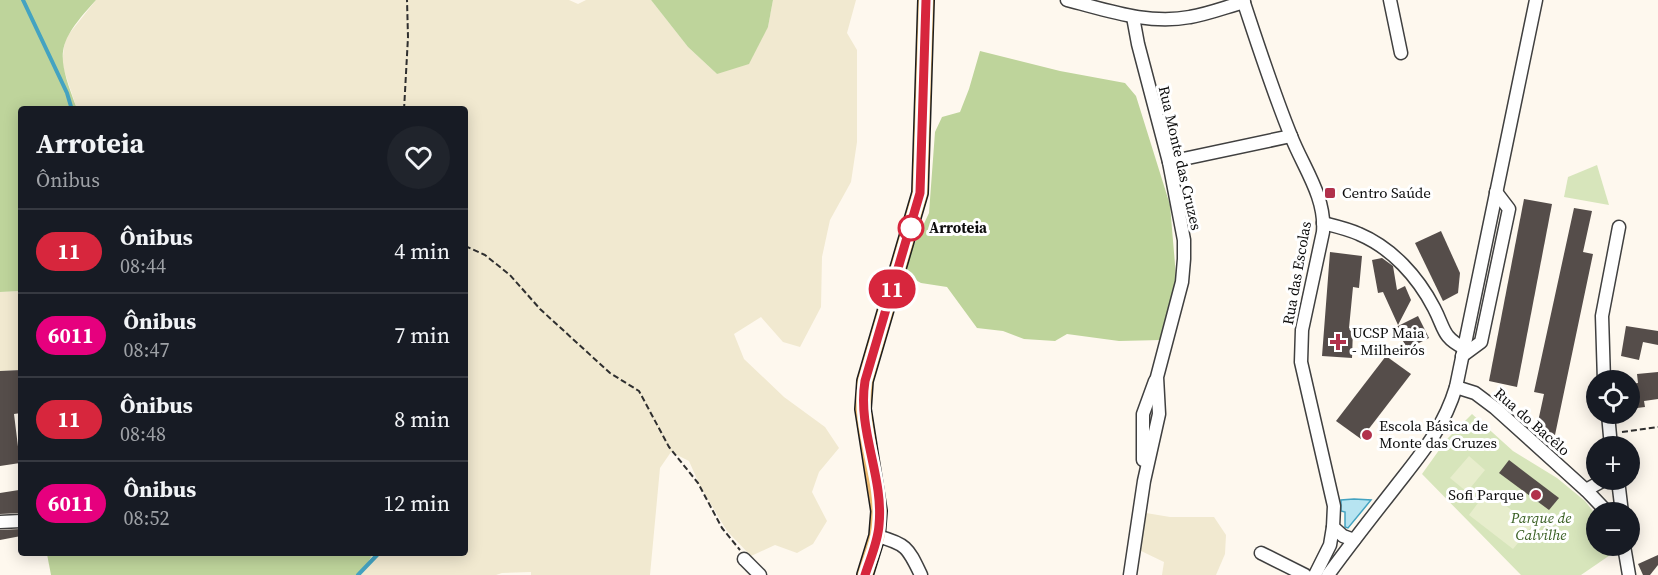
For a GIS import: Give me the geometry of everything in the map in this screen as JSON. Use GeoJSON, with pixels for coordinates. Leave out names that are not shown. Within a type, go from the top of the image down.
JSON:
{"type":"FeatureCollection","features":[{"type":"Feature","properties":{"kind":"main road"},"geometry":{"type":"LineString","coordinates":[[865,575],[879,525],[878,496],[863,409],[863,394],[920,193],[926,0]]}},
{"type":"Feature","properties":{"kind":"street"},"geometry":{"type":"LineString","coordinates":[[1067,0],[1133,17],[1158,19],[1189,17],[1243,1]]}},
{"type":"Feature","properties":{"kind":"street"},"geometry":{"type":"LineString","coordinates":[[1390,0],[1401,52]]}},
{"type":"Feature","properties":{"kind":"street"},"geometry":{"type":"LineString","coordinates":[[1328,575],[1441,426],[1456,387],[1463,352],[1481,342],[1509,209],[1496,192],[1536,0]]}},
{"type":"Feature","properties":{"kind":"street","name":"Rua das Escolas"},"geometry":{"type":"LineString","coordinates":[[1243,1],[1291,136],[1320,200],[1323,223],[1302,330],[1301,362],[1334,506],[1330,545],[1315,575]]}},
{"type":"Feature","properties":{"kind":"street","name":"Rua Monte das Cruzes"},"geometry":{"type":"LineString","coordinates":[[1130,575],[1144,480],[1159,414],[1157,377],[1182,282],[1184,259],[1184,240],[1169,162],[1133,17]]}},
{"type":"Feature","properties":{"kind":"street"},"geometry":{"type":"LineString","coordinates":[[1169,162],[1291,136]]}},
{"type":"Feature","properties":{"kind":"street"},"geometry":{"type":"LineString","coordinates":[[1323,223],[1360,234],[1386,250],[1411,271],[1434,308],[1444,332],[1463,352]]}},
{"type":"Feature","properties":{"kind":"street"},"geometry":{"type":"LineString","coordinates":[[1604,370],[1602,316],[1619,227]]}},
{"type":"Feature","properties":{"kind":"street","name":"Rua do Bacêlo"},"geometry":{"type":"LineString","coordinates":[[1456,387],[1474,393],[1495,408],[1586,489]]}},
{"type":"Feature","properties":{"kind":"street"},"geometry":{"type":"LineString","coordinates":[[1609,424],[1610,436]]}},
{"type":"Feature","properties":{"kind":"street","name":"Rua do Bacêlo"},"geometry":{"type":"LineString","coordinates":[[1587,490],[1598,502]]}},
{"type":"Feature","properties":{"kind":"street"},"geometry":{"type":"LineString","coordinates":[[0,522],[18,521]]}},
{"type":"Feature","properties":{"kind":"street"},"geometry":{"type":"LineString","coordinates":[[1333,527],[1343,536],[1354,540]]}},
{"type":"Feature","properties":{"kind":"street"},"geometry":{"type":"LineString","coordinates":[[877,536],[902,544],[921,575]]}},
{"type":"Feature","properties":{"kind":"street"},"geometry":{"type":"LineString","coordinates":[[1261,553],[1305,575]]}},
{"type":"Feature","properties":{"kind":"street"},"geometry":{"type":"LineString","coordinates":[[1626,556],[1629,575]]}},
{"type":"Feature","properties":{"kind":"street"},"geometry":{"type":"LineString","coordinates":[[744,559],[760,575]]}},
{"type":"Feature","properties":{"kind":"path"},"geometry":{"type":"LineString","coordinates":[[404,106],[408,38],[407,0]]}},
{"type":"Feature","properties":{"kind":"path"},"geometry":{"type":"LineString","coordinates":[[468,247],[486,255],[510,275],[540,309],[610,373],[639,391],[669,447],[698,483],[722,528],[741,551],[744,559]]}},
{"type":"Feature","properties":{"kind":"path"},"geometry":{"type":"LineString","coordinates":[[1610,433],[1658,427]]}},
{"type":"Feature","properties":{"kind":"shaded area"},"geometry":{"type":"Polygon","coordinates":[[[96,0],[569,0],[578,4],[586,0],[651,0],[688,47],[717,74],[768,27],[773,0],[856,0],[847,33],[857,50],[857,142],[851,182],[830,220],[822,257],[821,307],[800,347],[783,342],[761,317],[734,334],[744,359],[784,397],[825,427],[839,448],[819,472],[812,492],[827,521],[813,544],[797,553],[775,545],[751,556],[727,531],[700,486],[689,461],[671,452],[660,468],[650,575],[531,575],[531,572],[496,575],[360,575],[372,556],[468,556],[468,106],[76,106],[62,64],[65,39],[96,0]]]}},
{"type":"Feature","properties":{"kind":"shaded area"},"geometry":{"type":"Polygon","coordinates":[[[18,291],[18,370],[0,371],[0,292],[18,291]]]}},
{"type":"Feature","properties":{"kind":"shaded area"},"geometry":{"type":"Polygon","coordinates":[[[1146,513],[1170,517],[1214,517],[1226,535],[1225,554],[1216,575],[1162,575],[1164,562],[1139,550],[1146,513]]]}},
{"type":"Feature","properties":{"kind":"green space"},"geometry":{"type":"Polygon","coordinates":[[[0,0],[96,0],[73,28],[66,39],[63,50],[65,75],[76,106],[18,106],[18,291],[0,292],[0,0]]]}},
{"type":"Feature","properties":{"kind":"green space"},"geometry":{"type":"Polygon","coordinates":[[[651,0],[773,0],[768,27],[749,64],[717,74],[688,47],[651,0]]]}},
{"type":"Feature","properties":{"kind":"green space"},"geometry":{"type":"Polygon","coordinates":[[[980,51],[1060,71],[1125,83],[1136,96],[1170,205],[1177,288],[1161,340],[1119,341],[1067,334],[1055,341],[1024,339],[1003,331],[977,328],[947,287],[921,283],[901,272],[929,213],[935,132],[942,117],[960,112],[980,51]]]}},
{"type":"Feature","properties":{"kind":"green space"},"geometry":{"type":"Polygon","coordinates":[[[1597,165],[1609,205],[1564,197],[1568,177],[1597,165]]]}},
{"type":"Feature","properties":{"kind":"green space","name":"Parque de Calvilhe"},"geometry":{"type":"Polygon","coordinates":[[[1472,414],[1513,451],[1557,478],[1585,501],[1586,556],[1609,556],[1581,575],[1521,575],[1422,474],[1447,439],[1472,414]]]}},
{"type":"Feature","properties":{"kind":"green space"},"geometry":{"type":"Polygon","coordinates":[[[1469,456],[1485,470],[1467,492],[1450,478],[1469,456]]]}},
{"type":"Feature","properties":{"kind":"green space"},"geometry":{"type":"Polygon","coordinates":[[[1487,491],[1532,526],[1513,549],[1469,515],[1487,491]]]}},
{"type":"Feature","properties":{"kind":"green space"},"geometry":{"type":"Polygon","coordinates":[[[47,556],[372,556],[360,575],[51,575],[47,556]]]}},
{"type":"Feature","properties":{"kind":"water"},"geometry":{"type":"Polygon","coordinates":[[[1341,500],[1371,500],[1348,528],[1345,527],[1345,512],[1341,511],[1341,500]]]}},
{"type":"Feature","properties":{"kind":"building"},"geometry":{"type":"Polygon","coordinates":[[[1524,199],[1552,204],[1517,387],[1489,381],[1524,199]]]}},
{"type":"Feature","properties":{"kind":"building"},"geometry":{"type":"Polygon","coordinates":[[[1574,208],[1592,211],[1583,252],[1593,254],[1555,435],[1536,431],[1544,394],[1534,392],[1574,208]]]}},
{"type":"Feature","properties":{"kind":"building"},"geometry":{"type":"Polygon","coordinates":[[[1441,231],[1460,273],[1458,293],[1443,301],[1415,243],[1441,231]]]}},
{"type":"Feature","properties":{"kind":"building"},"geometry":{"type":"Polygon","coordinates":[[[1330,252],[1362,256],[1359,288],[1353,287],[1349,328],[1353,329],[1352,358],[1322,356],[1330,252]]]}},
{"type":"Feature","properties":{"kind":"building"},"geometry":{"type":"Polygon","coordinates":[[[1382,258],[1393,266],[1397,290],[1405,286],[1411,300],[1398,325],[1383,292],[1378,293],[1372,260],[1382,258]]]}},
{"type":"Feature","properties":{"kind":"building"},"geometry":{"type":"Polygon","coordinates":[[[1418,316],[1429,338],[1407,349],[1396,327],[1418,316]]]}},
{"type":"Feature","properties":{"kind":"building"},"geometry":{"type":"Polygon","coordinates":[[[1626,326],[1658,331],[1658,345],[1643,342],[1639,360],[1621,356],[1626,326]]]}},
{"type":"Feature","properties":{"kind":"building"},"geometry":{"type":"Polygon","coordinates":[[[1386,356],[1411,374],[1361,439],[1336,421],[1386,356]]]}},
{"type":"Feature","properties":{"kind":"building"},"geometry":{"type":"Polygon","coordinates":[[[18,370],[18,413],[14,414],[18,463],[0,466],[0,371],[18,370]]]}},
{"type":"Feature","properties":{"kind":"building"},"geometry":{"type":"Polygon","coordinates":[[[1658,372],[1658,399],[1644,401],[1645,407],[1640,408],[1640,374],[1658,372]]]}},
{"type":"Feature","properties":{"kind":"building"},"geometry":{"type":"Polygon","coordinates":[[[1509,460],[1559,498],[1549,510],[1499,473],[1509,460]]]}},
{"type":"Feature","properties":{"kind":"building"},"geometry":{"type":"Polygon","coordinates":[[[18,490],[18,513],[0,514],[0,493],[18,490]]]}},
{"type":"Feature","properties":{"kind":"building"},"geometry":{"type":"Polygon","coordinates":[[[18,529],[18,537],[0,540],[0,530],[18,529]]]}},
{"type":"Feature","properties":{"kind":"building"},"geometry":{"type":"Polygon","coordinates":[[[1658,555],[1658,565],[1650,575],[1643,575],[1638,564],[1658,555]]]}},
{"type":"Feature","properties":{"kind":"waterway"},"geometry":{"type":"LineString","coordinates":[[23,0],[67,93],[71,106]]}},
{"type":"Feature","properties":{"kind":"waterway"},"geometry":{"type":"LineString","coordinates":[[358,575],[376,556]]}},
{"type":"Feature","properties":{"kind":"bus line","name":"11"},"geometry":{"type":"LineString","coordinates":[[865,575],[879,525],[878,496],[863,409],[863,394],[920,193],[926,0]]}},
{"type":"Feature","properties":{"kind":"place","name":"Centro Saúde"},"geometry":{"type":"Point","coordinates":[1330,193]}},
{"type":"Feature","properties":{"kind":"place","name":"Arroteia"},"geometry":{"type":"Point","coordinates":[911,228]}},
{"type":"Feature","properties":{"kind":"place","name":"UCSP Maia - Milheirós"},"geometry":{"type":"Point","coordinates":[1338,342]}},
{"type":"Feature","properties":{"kind":"place","name":"Escola Básica de Monte das Cruzes"},"geometry":{"type":"Point","coordinates":[1367,435]}},
{"type":"Feature","properties":{"kind":"place","name":"Sofi Parque"},"geometry":{"type":"Point","coordinates":[1536,495]}}]}
